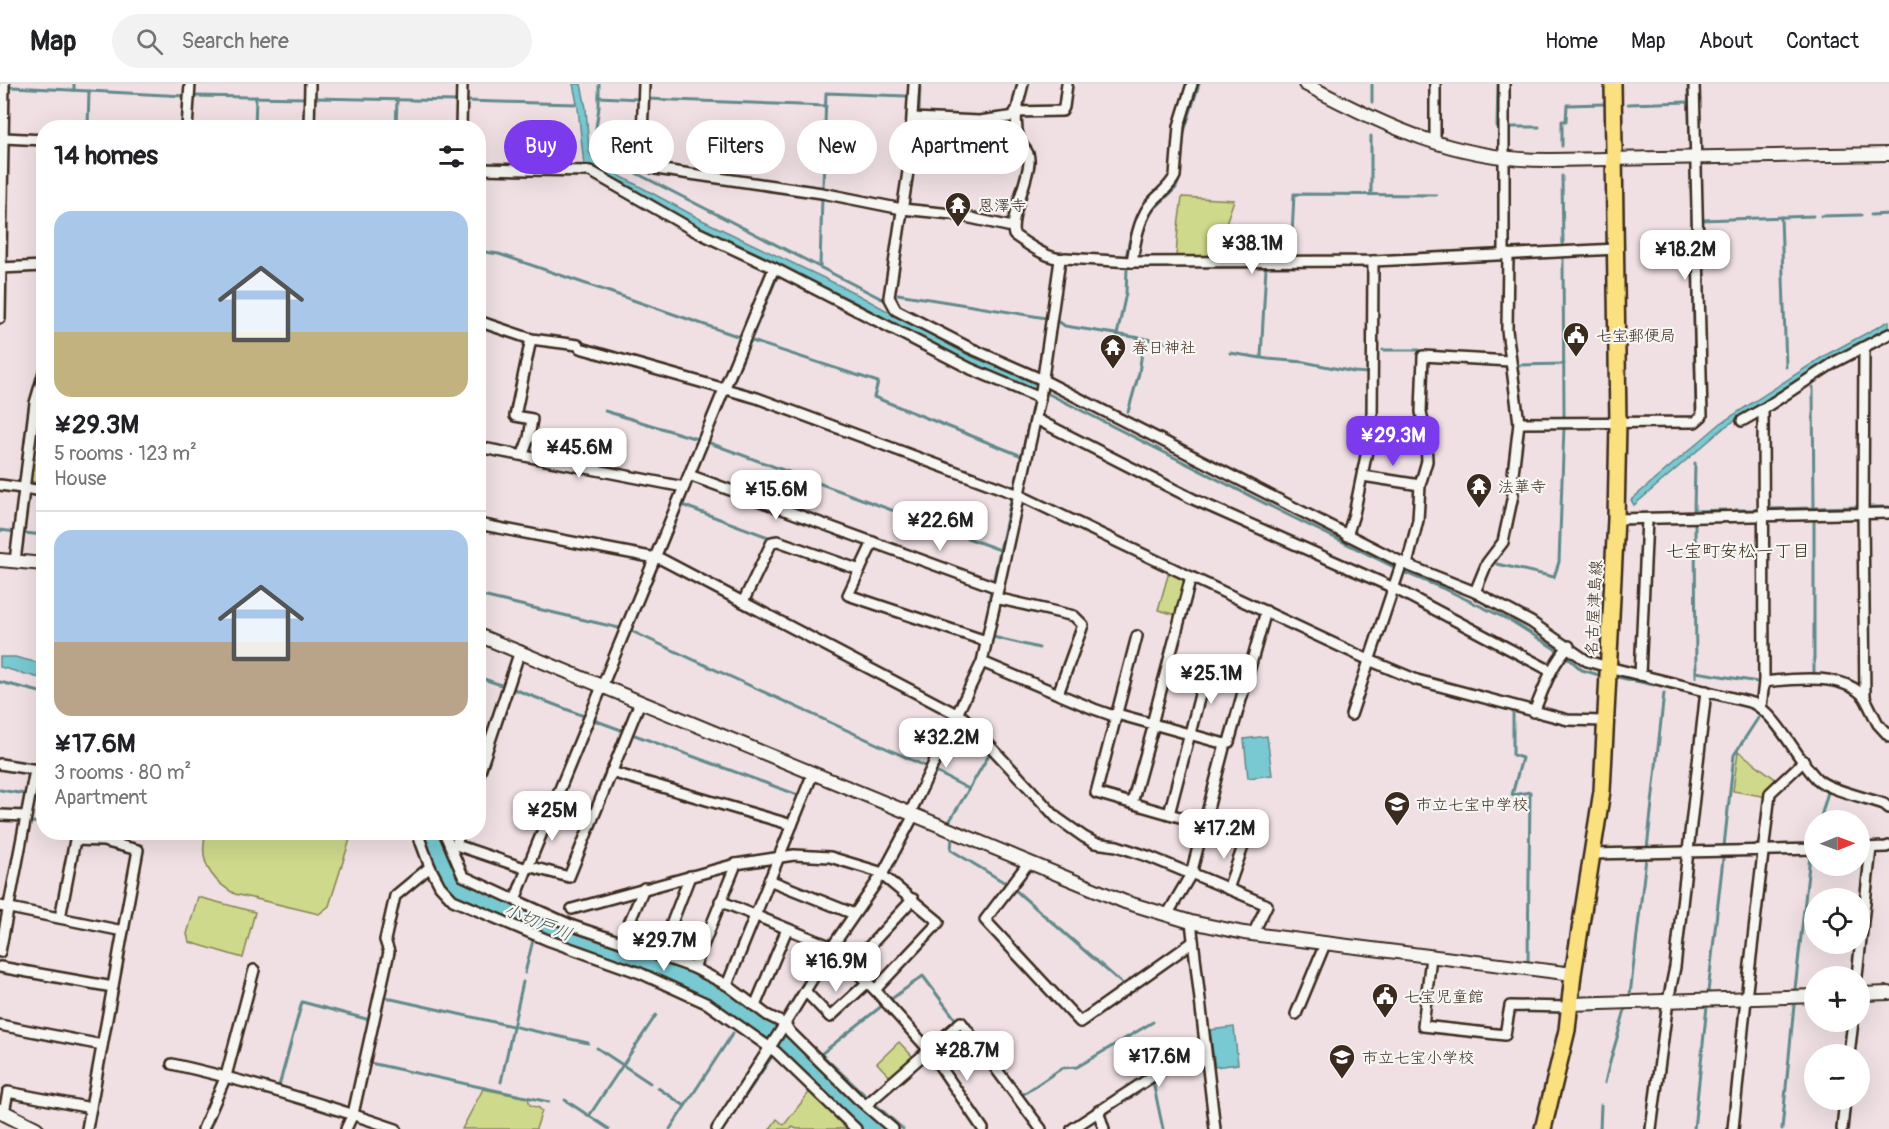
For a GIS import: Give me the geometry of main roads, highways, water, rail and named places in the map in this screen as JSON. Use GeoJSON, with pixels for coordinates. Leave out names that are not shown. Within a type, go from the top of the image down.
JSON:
{"type":"FeatureCollection","features":[{"type":"Feature","properties":{"kind":"main road","name":"名古屋津島線"},"geometry":{"type":"LineString","coordinates":[[1543,1129],[1560,1065],[1602,791],[1616,519],[1618,422],[1613,84]]}},
{"type":"Feature","properties":{"kind":"main road"},"geometry":{"type":"LineString","coordinates":[[2,1112],[36,1129]]}},
{"type":"Feature","properties":{"kind":"water"},"geometry":{"type":"Polygon","coordinates":[[[573,84],[581,84],[586,108],[589,168],[584,165],[573,84]]]}},
{"type":"Feature","properties":{"kind":"water"},"geometry":{"type":"Polygon","coordinates":[[[601,174],[616,174],[702,220],[849,290],[968,355],[1039,385],[1038,392],[963,360],[849,299],[696,225],[601,174]]]}},
{"type":"Feature","properties":{"kind":"water"},"geometry":{"type":"Polygon","coordinates":[[[1889,321],[1889,329],[1834,358],[1726,426],[1634,505],[1631,500],[1721,423],[1824,356],[1889,321]]]}},
{"type":"Feature","properties":{"kind":"water"},"geometry":{"type":"Polygon","coordinates":[[[0,657],[15,657],[36,662],[36,677],[0,667],[0,657]]]}},
{"type":"Feature","properties":{"kind":"water"},"geometry":{"type":"Polygon","coordinates":[[[1267,736],[1272,775],[1248,778],[1244,739],[1267,736]]]}},
{"type":"Feature","properties":{"kind":"water"},"geometry":{"type":"Polygon","coordinates":[[[1234,1027],[1238,1064],[1215,1067],[1210,1030],[1234,1027]]]}},
{"type":"Feature","properties":{"kind":"waterway"},"geometry":{"type":"LineString","coordinates":[[74,84],[74,90]]}},
{"type":"Feature","properties":{"kind":"waterway"},"geometry":{"type":"LineString","coordinates":[[599,84],[595,152],[882,299]]}},
{"type":"Feature","properties":{"kind":"waterway"},"geometry":{"type":"LineString","coordinates":[[919,112],[920,84]]}},
{"type":"Feature","properties":{"kind":"waterway"},"geometry":{"type":"LineString","coordinates":[[1140,235],[1142,235],[1150,213],[1176,188],[1180,177],[1183,135],[1199,84]]}},
{"type":"Feature","properties":{"kind":"waterway"},"geometry":{"type":"LineString","coordinates":[[1372,84],[1372,102]]}},
{"type":"Feature","properties":{"kind":"waterway"},"geometry":{"type":"LineString","coordinates":[[1498,84],[1497,126],[1500,126]]}},
{"type":"Feature","properties":{"kind":"waterway"},"geometry":{"type":"LineString","coordinates":[[1688,84],[1690,144]]}},
{"type":"Feature","properties":{"kind":"waterway"},"geometry":{"type":"LineString","coordinates":[[12,87],[185,96]]}},
{"type":"Feature","properties":{"kind":"waterway"},"geometry":{"type":"LineString","coordinates":[[88,120],[89,91]]}},
{"type":"Feature","properties":{"kind":"waterway"},"geometry":{"type":"LineString","coordinates":[[823,188],[826,93],[906,96]]}},
{"type":"Feature","properties":{"kind":"waterway"},"geometry":{"type":"LineString","coordinates":[[194,96],[306,98]]}},
{"type":"Feature","properties":{"kind":"waterway"},"geometry":{"type":"LineString","coordinates":[[255,120],[256,97]]}},
{"type":"Feature","properties":{"kind":"waterway"},"geometry":{"type":"LineString","coordinates":[[599,97],[639,99]]}},
{"type":"Feature","properties":{"kind":"waterway"},"geometry":{"type":"LineString","coordinates":[[314,98],[457,101]]}},
{"type":"Feature","properties":{"kind":"waterway"},"geometry":{"type":"LineString","coordinates":[[647,99],[826,106]]}},
{"type":"Feature","properties":{"kind":"waterway"},"geometry":{"type":"LineString","coordinates":[[396,120],[397,100]]}},
{"type":"Feature","properties":{"kind":"waterway"},"geometry":{"type":"LineString","coordinates":[[466,101],[576,104]]}},
{"type":"Feature","properties":{"kind":"waterway"},"geometry":{"type":"LineString","coordinates":[[1628,104],[1688,102]]}},
{"type":"Feature","properties":{"kind":"waterway"},"geometry":{"type":"LineString","coordinates":[[1562,146],[1562,121],[1566,121],[1567,105],[1604,104]]}},
{"type":"Feature","properties":{"kind":"waterway"},"geometry":{"type":"LineString","coordinates":[[1509,127],[1539,127]]}},
{"type":"Feature","properties":{"kind":"waterway"},"geometry":{"type":"LineString","coordinates":[[1371,136],[1371,194]]}},
{"type":"Feature","properties":{"kind":"waterway"},"geometry":{"type":"LineString","coordinates":[[1691,172],[1696,412]]}},
{"type":"Feature","properties":{"kind":"waterway"},"geometry":{"type":"LineString","coordinates":[[1562,176],[1563,246]]}},
{"type":"Feature","properties":{"kind":"waterway"},"geometry":{"type":"LineString","coordinates":[[1291,256],[1294,194],[1436,195]]}},
{"type":"Feature","properties":{"kind":"waterway"},"geometry":{"type":"LineString","coordinates":[[820,266],[822,197]]}},
{"type":"Feature","properties":{"kind":"waterway"},"geometry":{"type":"LineString","coordinates":[[1871,215],[1889,214]]}},
{"type":"Feature","properties":{"kind":"waterway"},"geometry":{"type":"LineString","coordinates":[[1821,216],[1861,215]]}},
{"type":"Feature","properties":{"kind":"waterway"},"geometry":{"type":"LineString","coordinates":[[1702,220],[1813,216]]}},
{"type":"Feature","properties":{"kind":"waterway"},"geometry":{"type":"LineString","coordinates":[[1781,217],[1786,367]]}},
{"type":"Feature","properties":{"kind":"waterway"},"geometry":{"type":"LineString","coordinates":[[1126,257],[1131,234],[1133,234]]}},
{"type":"Feature","properties":{"kind":"waterway"},"geometry":{"type":"LineString","coordinates":[[486,252],[499,254],[740,337]]}},
{"type":"Feature","properties":{"kind":"waterway"},"geometry":{"type":"LineString","coordinates":[[1563,257],[1564,417]]}},
{"type":"Feature","properties":{"kind":"waterway"},"geometry":{"type":"LineString","coordinates":[[1261,357],[1266,267]]}},
{"type":"Feature","properties":{"kind":"waterway"},"geometry":{"type":"LineString","coordinates":[[1117,335],[1126,293],[1127,269]]}},
{"type":"Feature","properties":{"kind":"waterway"},"geometry":{"type":"LineString","coordinates":[[733,383],[777,277]]}},
{"type":"Feature","properties":{"kind":"waterway"},"geometry":{"type":"LineString","coordinates":[[898,294],[1046,318]]}},
{"type":"Feature","properties":{"kind":"waterway"},"geometry":{"type":"LineString","coordinates":[[1058,321],[1065,326],[1178,344]]}},
{"type":"Feature","properties":{"kind":"waterway"},"geometry":{"type":"LineString","coordinates":[[1128,412],[1139,373],[1144,338]]}},
{"type":"Feature","properties":{"kind":"waterway"},"geometry":{"type":"LineString","coordinates":[[749,340],[878,382],[874,397],[1022,456]]}},
{"type":"Feature","properties":{"kind":"waterway"},"geometry":{"type":"LineString","coordinates":[[1383,350],[1419,350],[1419,356]]}},
{"type":"Feature","properties":{"kind":"waterway"},"geometry":{"type":"LineString","coordinates":[[1230,353],[1368,373]]}},
{"type":"Feature","properties":{"kind":"waterway"},"geometry":{"type":"LineString","coordinates":[[1431,361],[1506,365]]}},
{"type":"Feature","properties":{"kind":"waterway"},"geometry":{"type":"LineString","coordinates":[[1515,365],[1564,364]]}},
{"type":"Feature","properties":{"kind":"waterway"},"geometry":{"type":"LineString","coordinates":[[1813,387],[1814,508]]}},
{"type":"Feature","properties":{"kind":"waterway"},"geometry":{"type":"LineString","coordinates":[[1043,391],[1406,573],[1513,622],[1566,656],[1582,670],[1599,675]]}},
{"type":"Feature","properties":{"kind":"waterway"},"geometry":{"type":"LineString","coordinates":[[696,470],[727,395]]}},
{"type":"Feature","properties":{"kind":"waterway"},"geometry":{"type":"LineString","coordinates":[[1015,487],[1033,403]]}},
{"type":"Feature","properties":{"kind":"waterway"},"geometry":{"type":"LineString","coordinates":[[605,411],[697,439]]}},
{"type":"Feature","properties":{"kind":"waterway"},"geometry":{"type":"LineString","coordinates":[[1497,564],[1554,577],[1559,562],[1564,427]]}},
{"type":"Feature","properties":{"kind":"waterway"},"geometry":{"type":"LineString","coordinates":[[707,442],[1000,550],[994,578]]}},
{"type":"Feature","properties":{"kind":"waterway"},"geometry":{"type":"LineString","coordinates":[[1694,512],[1695,463]]}},
{"type":"Feature","properties":{"kind":"waterway"},"geometry":{"type":"LineString","coordinates":[[663,553],[692,481]]}},
{"type":"Feature","properties":{"kind":"waterway"},"geometry":{"type":"LineString","coordinates":[[1000,550],[1012,496]]}},
{"type":"Feature","properties":{"kind":"waterway"},"geometry":{"type":"LineString","coordinates":[[682,505],[771,538]]}},
{"type":"Feature","properties":{"kind":"waterway"},"geometry":{"type":"LineString","coordinates":[[1769,509],[1857,507]]}},
{"type":"Feature","properties":{"kind":"waterway"},"geometry":{"type":"LineString","coordinates":[[1870,507],[1889,507]]}},
{"type":"Feature","properties":{"kind":"waterway"},"geometry":{"type":"LineString","coordinates":[[1694,511],[1725,510]]}},
{"type":"Feature","properties":{"kind":"waterway"},"geometry":{"type":"LineString","coordinates":[[1735,510],[1757,510]]}},
{"type":"Feature","properties":{"kind":"waterway"},"geometry":{"type":"LineString","coordinates":[[1814,521],[1814,673]]}},
{"type":"Feature","properties":{"kind":"waterway"},"geometry":{"type":"LineString","coordinates":[[1695,522],[1696,677]]}},
{"type":"Feature","properties":{"kind":"waterway"},"geometry":{"type":"LineString","coordinates":[[0,530],[16,532]]}},
{"type":"Feature","properties":{"kind":"waterway"},"geometry":{"type":"LineString","coordinates":[[24,533],[36,534]]}},
{"type":"Feature","properties":{"kind":"waterway"},"geometry":{"type":"LineString","coordinates":[[610,680],[658,565]]}},
{"type":"Feature","properties":{"kind":"waterway"},"geometry":{"type":"LineString","coordinates":[[989,601],[991,591]]}},
{"type":"Feature","properties":{"kind":"waterway"},"geometry":{"type":"LineString","coordinates":[[486,597],[619,628]]}},
{"type":"Feature","properties":{"kind":"waterway"},"geometry":{"type":"LineString","coordinates":[[1000,606],[993,637],[1039,648]]}},
{"type":"Feature","properties":{"kind":"waterway"},"geometry":{"type":"LineString","coordinates":[[629,630],[927,767]]}},
{"type":"Feature","properties":{"kind":"waterway"},"geometry":{"type":"LineString","coordinates":[[1696,672],[1758,682]]}},
{"type":"Feature","properties":{"kind":"waterway"},"geometry":{"type":"LineString","coordinates":[[1617,677],[1654,685]]}},
{"type":"Feature","properties":{"kind":"waterway"},"geometry":{"type":"LineString","coordinates":[[486,680],[504,686]]}},
{"type":"Feature","properties":{"kind":"waterway"},"geometry":{"type":"LineString","coordinates":[[0,682],[36,691]]}},
{"type":"Feature","properties":{"kind":"waterway"},"geometry":{"type":"LineString","coordinates":[[1661,686],[1736,703]]}},
{"type":"Feature","properties":{"kind":"waterway"},"geometry":{"type":"LineString","coordinates":[[1833,686],[1848,690]]}},
{"type":"Feature","properties":{"kind":"waterway"},"geometry":{"type":"LineString","coordinates":[[511,688],[584,716]]}},
{"type":"Feature","properties":{"kind":"waterway"},"geometry":{"type":"LineString","coordinates":[[1647,849],[1664,693]]}},
{"type":"Feature","properties":{"kind":"waterway"},"geometry":{"type":"LineString","coordinates":[[535,862],[603,697]]}},
{"type":"Feature","properties":{"kind":"waterway"},"geometry":{"type":"LineString","coordinates":[[1745,705],[1767,722],[1797,761]]}},
{"type":"Feature","properties":{"kind":"waterway"},"geometry":{"type":"LineString","coordinates":[[1513,713],[1513,755],[1522,758],[1512,795],[1530,792],[1528,961]]}},
{"type":"Feature","properties":{"kind":"waterway"},"geometry":{"type":"LineString","coordinates":[[1724,846],[1734,755],[1760,715]]}},
{"type":"Feature","properties":{"kind":"waterway"},"geometry":{"type":"LineString","coordinates":[[594,720],[624,731]]}},
{"type":"Feature","properties":{"kind":"waterway"},"geometry":{"type":"LineString","coordinates":[[632,734],[798,795]]}},
{"type":"Feature","properties":{"kind":"waterway"},"geometry":{"type":"LineString","coordinates":[[969,789],[990,753]]}},
{"type":"Feature","properties":{"kind":"waterway"},"geometry":{"type":"LineString","coordinates":[[936,772],[969,789],[949,822]]}},
{"type":"Feature","properties":{"kind":"waterway"},"geometry":{"type":"LineString","coordinates":[[0,790],[25,794],[29,776]]}},
{"type":"Feature","properties":{"kind":"waterway"},"geometry":{"type":"LineString","coordinates":[[1817,784],[1821,789],[1838,794]]}},
{"type":"Feature","properties":{"kind":"waterway"},"geometry":{"type":"LineString","coordinates":[[1823,810],[1828,792]]}},
{"type":"Feature","properties":{"kind":"waterway"},"geometry":{"type":"LineString","coordinates":[[31,822],[36,822]]}},
{"type":"Feature","properties":{"kind":"waterway"},"geometry":{"type":"LineString","coordinates":[[952,837],[951,850],[1007,884]]}},
{"type":"Feature","properties":{"kind":"waterway"},"geometry":{"type":"LineString","coordinates":[[119,840],[142,846]]}},
{"type":"Feature","properties":{"kind":"waterway","name":"小切戸川"},"geometry":{"type":"LineString","coordinates":[[433,840],[447,873],[459,890],[568,935],[685,979],[714,993],[773,1033],[875,1129]]}},
{"type":"Feature","properties":{"kind":"waterway"},"geometry":{"type":"LineString","coordinates":[[1630,995],[1646,858]]}},
{"type":"Feature","properties":{"kind":"waterway"},"geometry":{"type":"LineString","coordinates":[[1708,992],[1723,859]]}},
{"type":"Feature","properties":{"kind":"waterway"},"geometry":{"type":"LineString","coordinates":[[524,892],[531,873]]}},
{"type":"Feature","properties":{"kind":"waterway"},"geometry":{"type":"LineString","coordinates":[[1795,989],[1808,876]]}},
{"type":"Feature","properties":{"kind":"waterway"},"geometry":{"type":"LineString","coordinates":[[1014,889],[1125,986]]}},
{"type":"Feature","properties":{"kind":"waterway"},"geometry":{"type":"LineString","coordinates":[[525,973],[533,940]]}},
{"type":"Feature","properties":{"kind":"waterway"},"geometry":{"type":"LineString","coordinates":[[890,1000],[923,976],[956,1020]]}},
{"type":"Feature","properties":{"kind":"waterway"},"geometry":{"type":"LineString","coordinates":[[501,1082],[523,982]]}},
{"type":"Feature","properties":{"kind":"waterway"},"geometry":{"type":"LineString","coordinates":[[387,998],[588,1043]]}},
{"type":"Feature","properties":{"kind":"waterway"},"geometry":{"type":"LineString","coordinates":[[291,1090],[279,1086],[302,1002],[370,1020]]}},
{"type":"Feature","properties":{"kind":"waterway"},"geometry":{"type":"LineString","coordinates":[[867,1097],[821,1054],[883,1005]]}},
{"type":"Feature","properties":{"kind":"waterway"},"geometry":{"type":"LineString","coordinates":[[1782,1129],[1794,1005]]}},
{"type":"Feature","properties":{"kind":"waterway"},"geometry":{"type":"LineString","coordinates":[[1694,1129],[1707,1006]]}},
{"type":"Feature","properties":{"kind":"waterway"},"geometry":{"type":"LineString","coordinates":[[1605,1083],[1625,1009]]}},
{"type":"Feature","properties":{"kind":"waterway"},"geometry":{"type":"LineString","coordinates":[[589,1116],[656,1015]]}},
{"type":"Feature","properties":{"kind":"waterway"},"geometry":{"type":"LineString","coordinates":[[1022,1095],[1062,1068],[1077,1067],[1153,1022]]}},
{"type":"Feature","properties":{"kind":"waterway"},"geometry":{"type":"LineString","coordinates":[[670,1129],[733,1033]]}},
{"type":"Feature","properties":{"kind":"waterway"},"geometry":{"type":"LineString","coordinates":[[597,1048],[650,1083]]}},
{"type":"Feature","properties":{"kind":"waterway"},"geometry":{"type":"LineString","coordinates":[[723,1129],[773,1055]]}},
{"type":"Feature","properties":{"kind":"waterway"},"geometry":{"type":"LineString","coordinates":[[370,1063],[549,1102]]}},
{"type":"Feature","properties":{"kind":"waterway","name":"小切戸川"},"geometry":{"type":"LineString","coordinates":[[811,1067],[814,1063]]}},
{"type":"Feature","properties":{"kind":"waterway"},"geometry":{"type":"LineString","coordinates":[[1153,1082],[1163,1129]]}},
{"type":"Feature","properties":{"kind":"waterway"},"geometry":{"type":"LineString","coordinates":[[658,1088],[685,1106]]}},
{"type":"Feature","properties":{"kind":"waterway"},"geometry":{"type":"LineString","coordinates":[[565,1100],[609,1129]]}},
{"type":"Feature","properties":{"kind":"waterway"},"geometry":{"type":"LineString","coordinates":[[874,1103],[903,1129]]}},
{"type":"Feature","properties":{"kind":"waterway"},"geometry":{"type":"LineString","coordinates":[[1600,1129],[1601,1105]]}},
{"type":"Feature","properties":{"kind":"place","name":"恩澤寺"},"geometry":{"type":"Point","coordinates":[958,228]}},
{"type":"Feature","properties":{"kind":"place","name":"七宝郵便局"},"geometry":{"type":"Point","coordinates":[1576,358]}},
{"type":"Feature","properties":{"kind":"place","name":"春日神社"},"geometry":{"type":"Point","coordinates":[1113,370]}},
{"type":"Feature","properties":{"kind":"place","name":"法華寺"},"geometry":{"type":"Point","coordinates":[1479,509]}},
{"type":"Feature","properties":{"kind":"place","name":"市立七宝中学校"},"geometry":{"type":"Point","coordinates":[1397,827]}},
{"type":"Feature","properties":{"kind":"place","name":"七宝児童館"},"geometry":{"type":"Point","coordinates":[1385,1019]}},
{"type":"Feature","properties":{"kind":"place","name":"市立七宝小学校"},"geometry":{"type":"Point","coordinates":[1342,1080]}},
{"type":"Feature","properties":{"kind":"district","name":"七宝町安松一丁目"},"geometry":{"type":"Point","coordinates":[1738,551]}}]}
